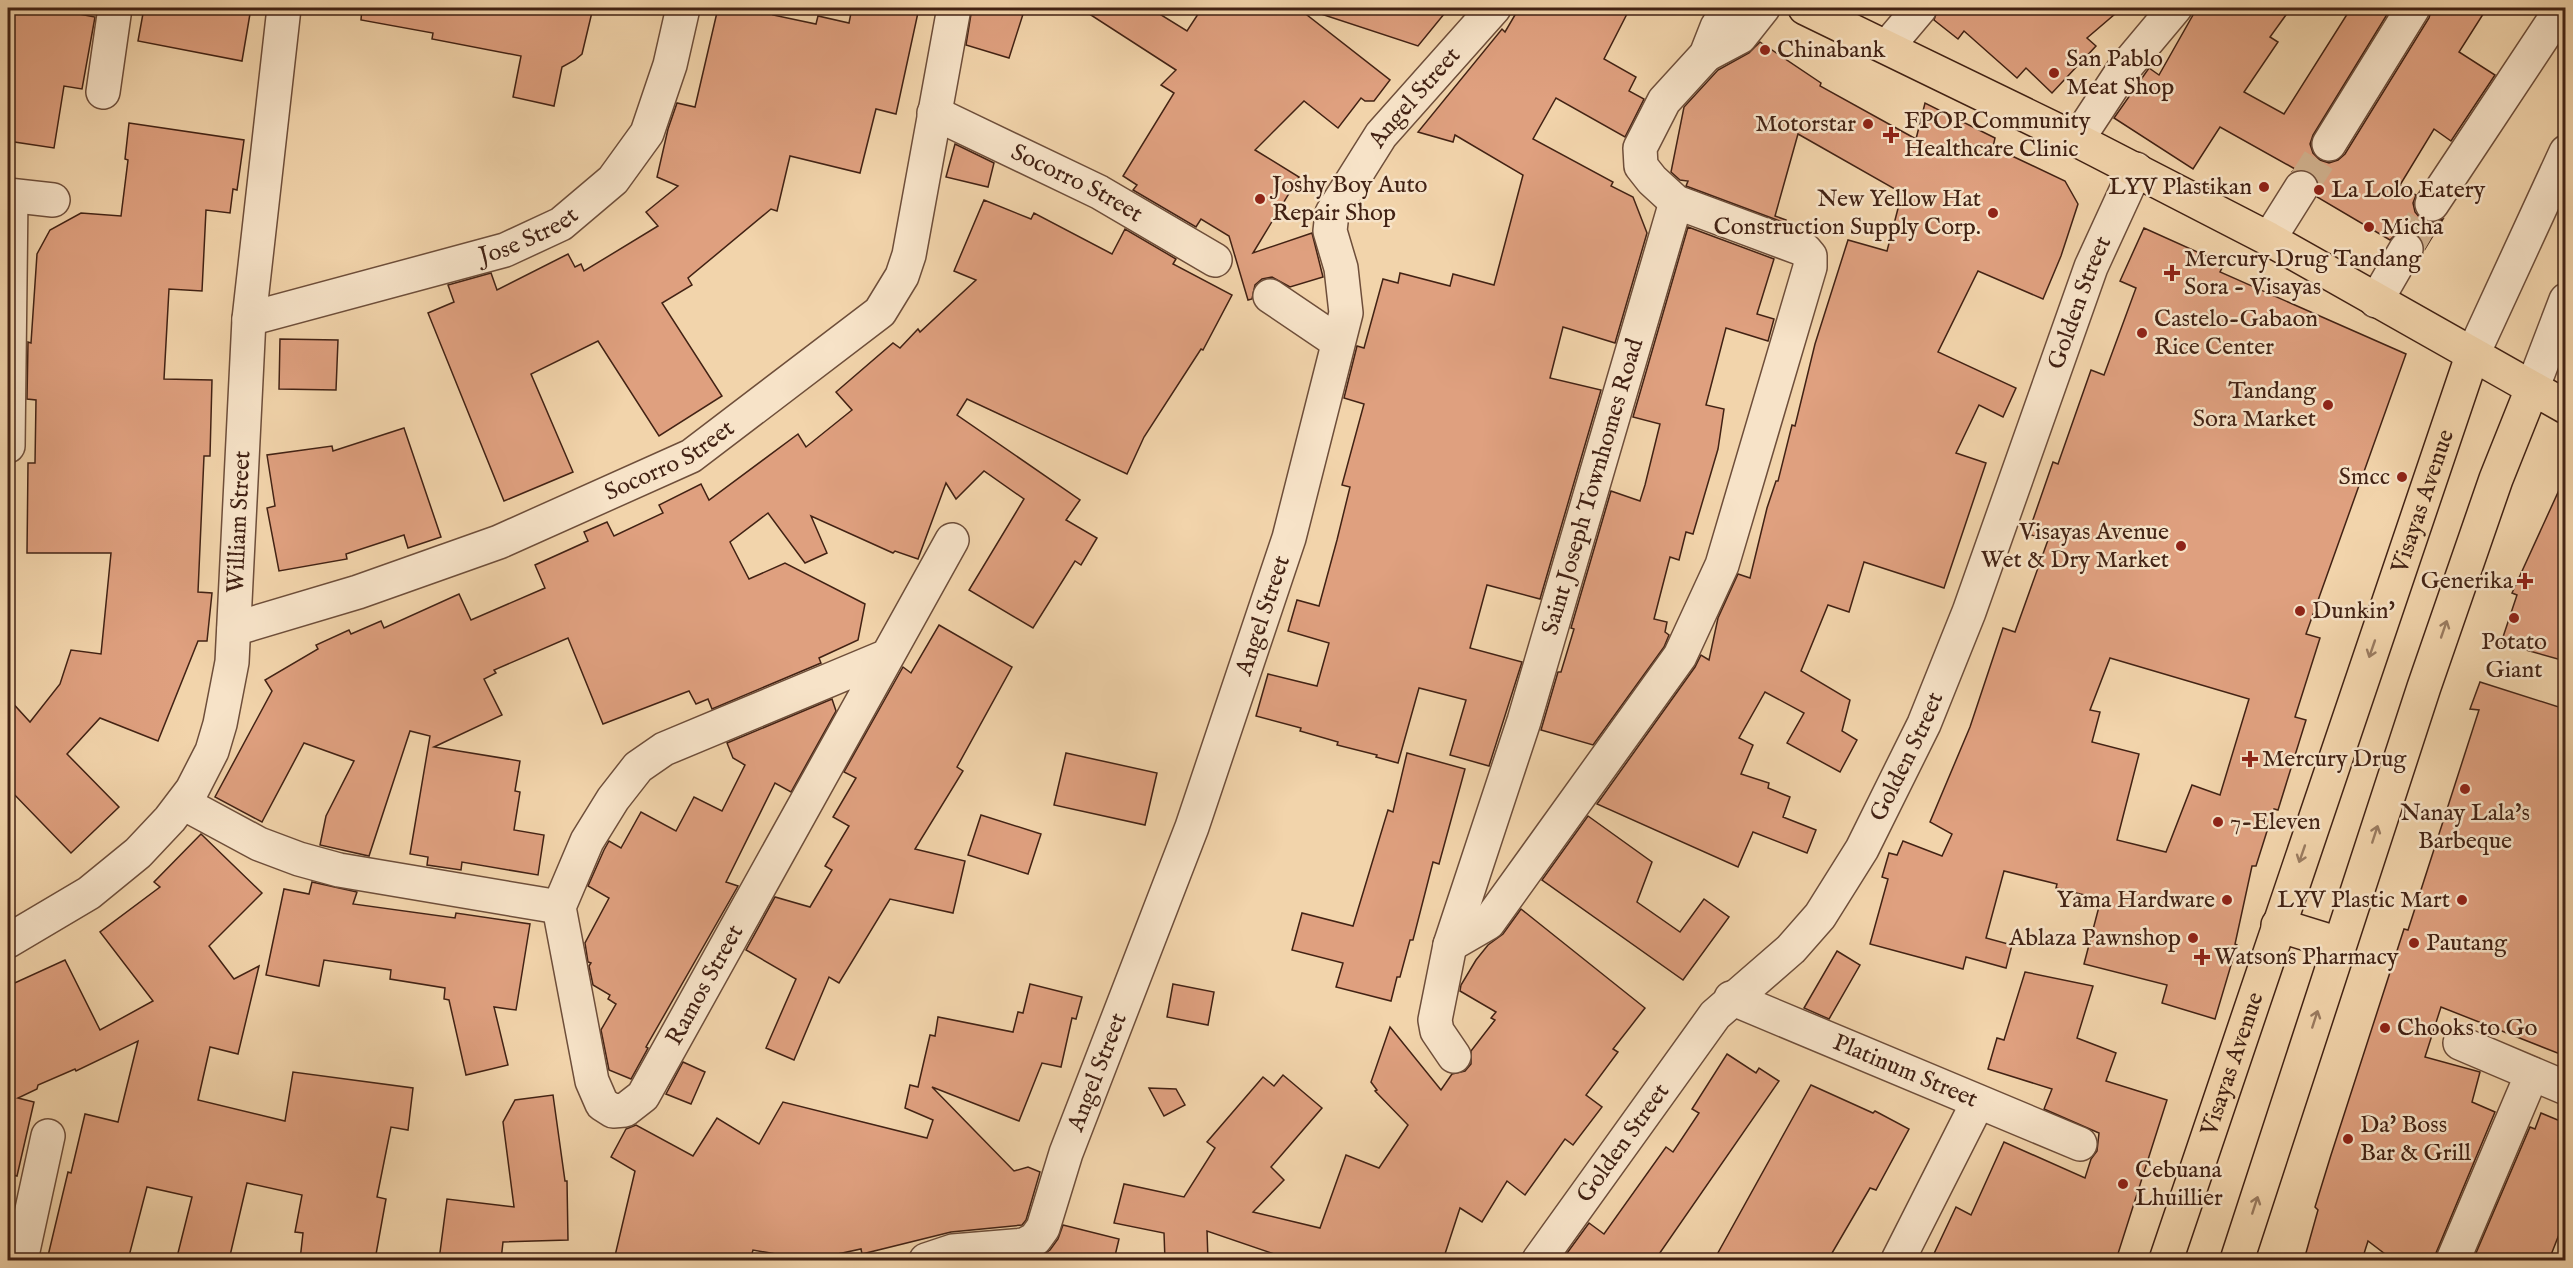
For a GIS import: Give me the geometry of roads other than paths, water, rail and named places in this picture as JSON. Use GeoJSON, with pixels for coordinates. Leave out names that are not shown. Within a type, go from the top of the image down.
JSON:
{"type":"FeatureCollection","features":[{"type":"Feature","properties":{"kind":"main road"},"geometry":{"type":"LineString","coordinates":[[1804,8],[2077,140],[2269,239],[2565,407]]}},
{"type":"Feature","properties":{"kind":"main road","name":"Visayas Avenue"},"geometry":{"type":"LineString","coordinates":[[2166,1260],[2472,356]]}},
{"type":"Feature","properties":{"kind":"main road"},"geometry":{"type":"LineString","coordinates":[[2237,1260],[2428,676],[2496,479],[2532,389]]}},
{"type":"Feature","properties":{"kind":"main road"},"geometry":{"type":"LineString","coordinates":[[2278,926],[2339,944]]}},
{"type":"Feature","properties":{"kind":"street"},"geometry":{"type":"LineString","coordinates":[[103,92],[115,8]]}},
{"type":"Feature","properties":{"kind":"street","name":"William Street"},"geometry":{"type":"LineString","coordinates":[[8,941],[64,909],[116,873],[138,853],[183,803],[203,770],[220,724],[232,662],[249,319],[284,8]]}},
{"type":"Feature","properties":{"kind":"street","name":"Jose Street"},"geometry":{"type":"LineString","coordinates":[[249,319],[505,250],[561,224],[613,180],[647,133],[670,65],[683,8]]}},
{"type":"Feature","properties":{"kind":"street","name":"Socorro Street"},"geometry":{"type":"LineString","coordinates":[[234,629],[357,592],[499,542],[691,456],[879,312],[902,276],[909,255],[954,8]]}},
{"type":"Feature","properties":{"kind":"street","name":"Angel Street"},"geometry":{"type":"LineString","coordinates":[[944,1257],[1024,1245],[1035,1239],[1043,1228],[1066,1153],[1192,827],[1289,538],[1346,313],[1341,268],[1330,231],[1332,213],[1381,135],[1494,8]]}},
{"type":"Feature","properties":{"kind":"street"},"geometry":{"type":"LineString","coordinates":[[1706,55],[1717,27],[1730,8]]}},
{"type":"Feature","properties":{"kind":"street"},"geometry":{"type":"LineString","coordinates":[[1450,945],[1488,923],[1680,656],[1722,565],[1810,267],[1810,256],[1805,250],[1676,202],[1652,180],[1641,166],[1640,148],[1664,101],[1706,55],[1740,37],[1763,8]]}},
{"type":"Feature","properties":{"kind":"street"},"geometry":{"type":"LineString","coordinates":[[1887,47],[1920,8]]}},
{"type":"Feature","properties":{"kind":"street"},"geometry":{"type":"LineString","coordinates":[[2077,140],[2123,70],[2175,8]]}},
{"type":"Feature","properties":{"kind":"street"},"geometry":{"type":"LineString","coordinates":[[2329,144],[2413,8]]}},
{"type":"Feature","properties":{"kind":"street"},"geometry":{"type":"LineString","coordinates":[[2432,204],[2562,8]]}},
{"type":"Feature","properties":{"kind":"street","name":"Socorro Street"},"geometry":{"type":"LineString","coordinates":[[934,113],[1099,192],[1215,260]]}},
{"type":"Feature","properties":{"kind":"street"},"geometry":{"type":"LineString","coordinates":[[2472,356],[2565,152]]}},
{"type":"Feature","properties":{"kind":"street","name":"Golden Street"},"geometry":{"type":"LineString","coordinates":[[1539,1260],[1714,1015],[1791,949],[1820,916],[1862,849],[1924,724],[1969,612],[2091,267],[2136,170]]}},
{"type":"Feature","properties":{"kind":"street"},"geometry":{"type":"LineString","coordinates":[[2269,239],[2301,188]]}},
{"type":"Feature","properties":{"kind":"street"},"geometry":{"type":"LineString","coordinates":[[8,446],[9,196],[53,200]]}},
{"type":"Feature","properties":{"kind":"street","name":"Saint Joseph Townhomes Road"},"geometry":{"type":"LineString","coordinates":[[1454,1056],[1437,1031],[1435,1020],[1450,945],[1524,721],[1676,202]]}},
{"type":"Feature","properties":{"kind":"street"},"geometry":{"type":"LineString","coordinates":[[2376,301],[2406,249]]}},
{"type":"Feature","properties":{"kind":"street"},"geometry":{"type":"LineString","coordinates":[[1270,296],[1338,342]]}},
{"type":"Feature","properties":{"kind":"street"},"geometry":{"type":"LineString","coordinates":[[2532,389],[2565,300]]}},
{"type":"Feature","properties":{"kind":"street","name":"Ramos Street"},"geometry":{"type":"LineString","coordinates":[[559,907],[592,1081],[602,1104],[613,1111],[625,1110],[643,1096],[952,540]]}},
{"type":"Feature","properties":{"kind":"street"},"geometry":{"type":"LineString","coordinates":[[183,803],[259,844],[299,859],[339,870],[559,907],[588,841],[613,799],[638,766],[664,749],[887,656]]}},
{"type":"Feature","properties":{"kind":"street","name":"Platinum Street"},"geometry":{"type":"LineString","coordinates":[[1731,999],[2080,1144]]}},
{"type":"Feature","properties":{"kind":"street"},"geometry":{"type":"LineString","coordinates":[[2460,1043],[2565,1088]]}},
{"type":"Feature","properties":{"kind":"street"},"geometry":{"type":"LineString","coordinates":[[2452,1260],[2532,1074]]}},
{"type":"Feature","properties":{"kind":"street"},"geometry":{"type":"LineString","coordinates":[[1898,1260],[1978,1102]]}},
{"type":"Feature","properties":{"kind":"street"},"geometry":{"type":"LineString","coordinates":[[21,1260],[48,1136]]}},
{"type":"Feature","properties":{"kind":"tunnel"},"geometry":{"type":"LineString","coordinates":[[2301,188],[2329,144]]}},
{"type":"Feature","properties":{"kind":"tunnel"},"geometry":{"type":"LineString","coordinates":[[2406,249],[2432,204]]}},
{"type":"Feature","properties":{"kind":"place","name":"Chinabank"},"geometry":{"type":"Point","coordinates":[1765,50]}},
{"type":"Feature","properties":{"kind":"place","name":"San Pablo Meat Shop"},"geometry":{"type":"Point","coordinates":[2054,73]}},
{"type":"Feature","properties":{"kind":"place","name":"Motorstar"},"geometry":{"type":"Point","coordinates":[1868,124]}},
{"type":"Feature","properties":{"kind":"place","name":"FPOP Community Healthcare Clinic"},"geometry":{"type":"Point","coordinates":[1891,135]}},
{"type":"Feature","properties":{"kind":"place","name":"LYV Plastikan"},"geometry":{"type":"Point","coordinates":[2264,187]}},
{"type":"Feature","properties":{"kind":"place","name":"La Lolo Eatery"},"geometry":{"type":"Point","coordinates":[2319,190]}},
{"type":"Feature","properties":{"kind":"place","name":"Joshy Boy Auto Repair Shop"},"geometry":{"type":"Point","coordinates":[1260,199]}},
{"type":"Feature","properties":{"kind":"place","name":"New Yellow Hat Construction Supply Corp."},"geometry":{"type":"Point","coordinates":[1993,213]}},
{"type":"Feature","properties":{"kind":"place","name":"Micha"},"geometry":{"type":"Point","coordinates":[2369,227]}},
{"type":"Feature","properties":{"kind":"place","name":"Mercury Drug Tandang Sora - Visayas"},"geometry":{"type":"Point","coordinates":[2172,273]}},
{"type":"Feature","properties":{"kind":"place","name":"Castelo-Gabaon Rice Center"},"geometry":{"type":"Point","coordinates":[2142,333]}},
{"type":"Feature","properties":{"kind":"place","name":"Tandang Sora Market"},"geometry":{"type":"Point","coordinates":[2328,405]}},
{"type":"Feature","properties":{"kind":"place","name":"Smcc"},"geometry":{"type":"Point","coordinates":[2402,477]}},
{"type":"Feature","properties":{"kind":"place","name":"Visayas Avenue Wet & Dry Market"},"geometry":{"type":"Point","coordinates":[2181,546]}},
{"type":"Feature","properties":{"kind":"place","name":"Generika"},"geometry":{"type":"Point","coordinates":[2525,581]}},
{"type":"Feature","properties":{"kind":"place","name":"Dunkin'"},"geometry":{"type":"Point","coordinates":[2300,611]}},
{"type":"Feature","properties":{"kind":"place","name":"Potato Giant"},"geometry":{"type":"Point","coordinates":[2514,618]}},
{"type":"Feature","properties":{"kind":"place","name":"Mercury Drug"},"geometry":{"type":"Point","coordinates":[2250,759]}},
{"type":"Feature","properties":{"kind":"place","name":"Nanay Lala's Barbeque"},"geometry":{"type":"Point","coordinates":[2465,789]}},
{"type":"Feature","properties":{"kind":"place","name":"7-Eleven"},"geometry":{"type":"Point","coordinates":[2218,822]}},
{"type":"Feature","properties":{"kind":"place","name":"Yama Hardware"},"geometry":{"type":"Point","coordinates":[2227,900]}},
{"type":"Feature","properties":{"kind":"place","name":"LYV Plastic Mart"},"geometry":{"type":"Point","coordinates":[2462,900]}},
{"type":"Feature","properties":{"kind":"place","name":"Ablaza Pawnshop"},"geometry":{"type":"Point","coordinates":[2193,938]}},
{"type":"Feature","properties":{"kind":"place","name":"Pautang"},"geometry":{"type":"Point","coordinates":[2414,943]}},
{"type":"Feature","properties":{"kind":"place","name":"Watsons Pharmacy"},"geometry":{"type":"Point","coordinates":[2202,957]}},
{"type":"Feature","properties":{"kind":"place","name":"Chooks to Go"},"geometry":{"type":"Point","coordinates":[2385,1028]}},
{"type":"Feature","properties":{"kind":"place","name":"Da' Boss Bar & Grill"},"geometry":{"type":"Point","coordinates":[2348,1139]}},
{"type":"Feature","properties":{"kind":"place","name":"Cebuana Lhuillier"},"geometry":{"type":"Point","coordinates":[2123,1184]}}]}
